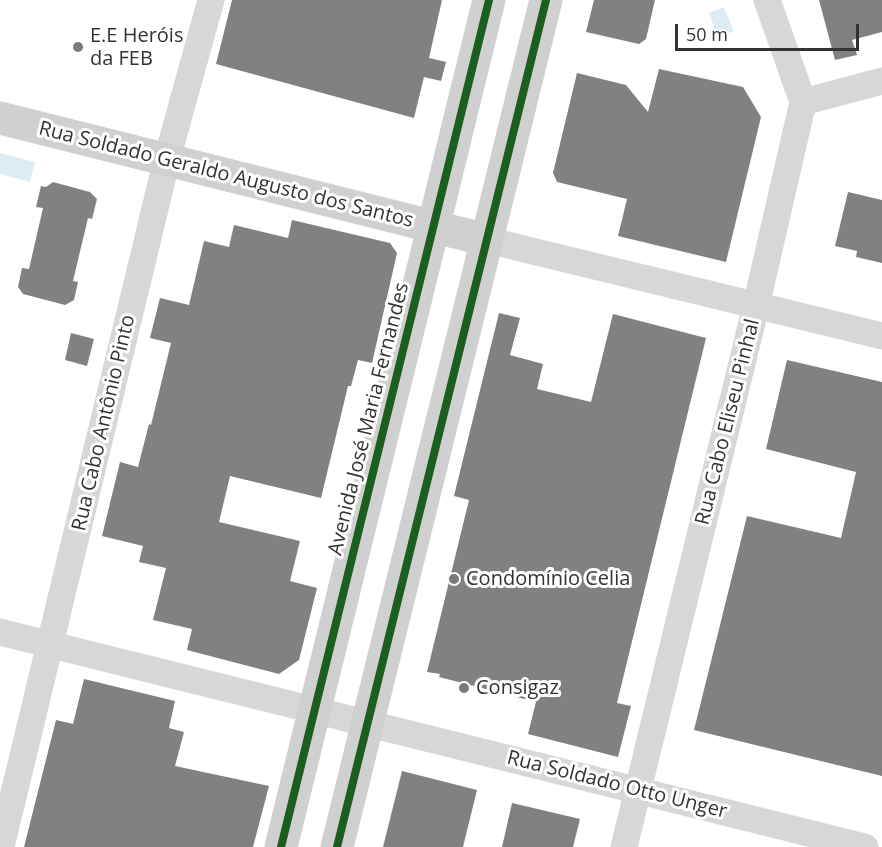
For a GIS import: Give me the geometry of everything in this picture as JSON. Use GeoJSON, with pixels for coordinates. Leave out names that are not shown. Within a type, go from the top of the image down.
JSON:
{"type":"FeatureCollection","features":[{"type":"Feature","properties":{"kind":"main road","name":"Avenida José Maria Fernandes"},"geometry":{"type":"LineString","coordinates":[[281,847],[489,0]]}},
{"type":"Feature","properties":{"kind":"main road"},"geometry":{"type":"LineString","coordinates":[[337,847],[546,0]]}},
{"type":"Feature","properties":{"kind":"main road","name":"Rua Soldado Geraldo Augusto dos Santos"},"geometry":{"type":"LineString","coordinates":[[0,118],[487,240]]}},
{"type":"Feature","properties":{"kind":"street","name":"Rua Cabo Antônio Pinto"},"geometry":{"type":"LineString","coordinates":[[1,847],[167,159],[211,0]]}},
{"type":"Feature","properties":{"kind":"street"},"geometry":{"type":"LineString","coordinates":[[767,0],[803,102],[882,81]]}},
{"type":"Feature","properties":{"kind":"street","name":"Rua Cabo Eliseu Pinhal"},"geometry":{"type":"LineString","coordinates":[[624,847],[756,306],[803,102]]}},
{"type":"Feature","properties":{"kind":"street"},"geometry":{"type":"LineString","coordinates":[[487,240],[882,336]]}},
{"type":"Feature","properties":{"kind":"street","name":"Rua Soldado Otto Unger"},"geometry":{"type":"LineString","coordinates":[[0,632],[865,847]]}},
{"type":"Feature","properties":{"kind":"shaded area"},"geometry":{"type":"Polygon","coordinates":[[[724,7],[734,31],[718,37],[709,13],[724,7]]]}},
{"type":"Feature","properties":{"kind":"shaded area"},"geometry":{"type":"Polygon","coordinates":[[[0,153],[35,162],[30,182],[0,174],[0,153]]]}},
{"type":"Feature","properties":{"kind":"building"},"geometry":{"type":"Polygon","coordinates":[[[232,0],[442,0],[429,58],[446,62],[441,81],[424,77],[414,118],[216,64],[232,0]]]}},
{"type":"Feature","properties":{"kind":"building"},"geometry":{"type":"Polygon","coordinates":[[[594,0],[655,0],[646,39],[639,44],[586,32],[594,0]]]}},
{"type":"Feature","properties":{"kind":"building"},"geometry":{"type":"Polygon","coordinates":[[[819,0],[882,0],[882,32],[852,40],[857,55],[835,60],[819,0]]]}},
{"type":"Feature","properties":{"kind":"building"},"geometry":{"type":"Polygon","coordinates":[[[659,69],[743,87],[761,117],[726,262],[618,236],[627,199],[557,182],[553,173],[577,73],[626,85],[648,112],[659,69]]]}},
{"type":"Feature","properties":{"kind":"building"},"geometry":{"type":"Polygon","coordinates":[[[53,182],[90,192],[97,199],[92,219],[88,218],[73,281],[78,282],[74,300],[65,305],[23,294],[18,287],[22,268],[29,269],[43,208],[36,207],[41,186],[46,187],[53,182]]]}},
{"type":"Feature","properties":{"kind":"building"},"geometry":{"type":"Polygon","coordinates":[[[848,192],[882,200],[882,263],[856,257],[857,251],[835,246],[848,192]]]}},
{"type":"Feature","properties":{"kind":"building"},"geometry":{"type":"Polygon","coordinates":[[[292,220],[390,243],[397,253],[372,363],[358,360],[351,386],[348,386],[321,498],[230,476],[219,522],[300,541],[290,581],[317,588],[299,660],[279,674],[187,650],[192,629],[153,620],[166,568],[139,562],[143,546],[102,536],[120,462],[138,467],[171,343],[150,338],[160,298],[189,305],[204,241],[229,247],[234,225],[288,238],[292,220]]]}},
{"type":"Feature","properties":{"kind":"building"},"geometry":{"type":"Polygon","coordinates":[[[499,313],[520,318],[510,355],[543,364],[537,389],[591,402],[613,314],[706,338],[617,703],[631,706],[618,757],[528,734],[536,702],[427,672],[469,500],[454,496],[499,313]]]}},
{"type":"Feature","properties":{"kind":"building"},"geometry":{"type":"Polygon","coordinates":[[[71,333],[94,339],[87,366],[65,360],[71,333]]]}},
{"type":"Feature","properties":{"kind":"building"},"geometry":{"type":"Polygon","coordinates":[[[787,360],[882,382],[882,776],[694,730],[747,516],[841,538],[856,472],[766,449],[787,360]]]}},
{"type":"Feature","properties":{"kind":"building"},"geometry":{"type":"Polygon","coordinates":[[[84,679],[175,701],[169,728],[184,732],[175,766],[269,786],[253,847],[24,847],[56,720],[73,724],[84,679]]]}},
{"type":"Feature","properties":{"kind":"building"},"geometry":{"type":"Polygon","coordinates":[[[402,771],[477,790],[463,847],[383,847],[402,771]]]}},
{"type":"Feature","properties":{"kind":"building"},"geometry":{"type":"Polygon","coordinates":[[[512,803],[580,819],[573,847],[502,847],[512,803]]]}},
{"type":"Feature","properties":{"kind":"cycle path"},"geometry":{"type":"LineString","coordinates":[[281,847],[489,0]]}},
{"type":"Feature","properties":{"kind":"cycle path"},"geometry":{"type":"LineString","coordinates":[[337,847],[546,0]]}},
{"type":"Feature","properties":{"kind":"place","name":"E.E Heróis da FEB"},"geometry":{"type":"Point","coordinates":[78,47]}},
{"type":"Feature","properties":{"kind":"place","name":"Condomínio Celia"},"geometry":{"type":"Point","coordinates":[454,579]}},
{"type":"Feature","properties":{"kind":"place","name":"Consigaz"},"geometry":{"type":"Point","coordinates":[464,688]}}]}
